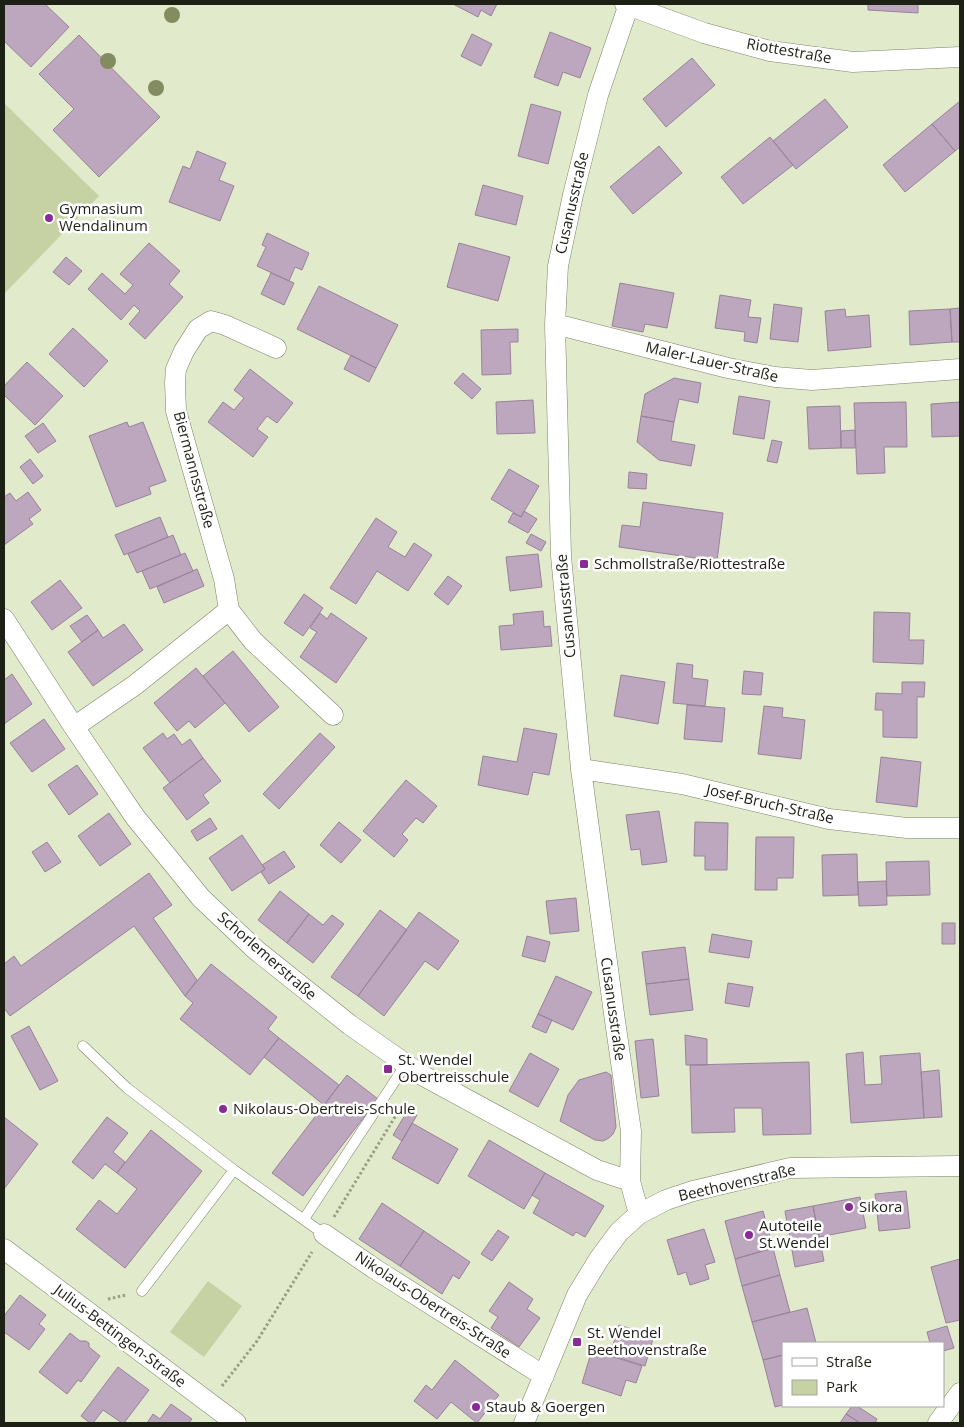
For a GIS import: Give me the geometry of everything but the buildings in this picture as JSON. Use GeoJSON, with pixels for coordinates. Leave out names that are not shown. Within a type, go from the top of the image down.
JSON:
{"type":"FeatureCollection","features":[{"type":"Feature","properties":{"kind":"street","name":"Riottestraße"},"geometry":{"type":"LineString","coordinates":[[627,4],[704,33],[770,51],[853,62],[960,57]]}},
{"type":"Feature","properties":{"kind":"street","name":"Cusanusstraße"},"geometry":{"type":"LineString","coordinates":[[627,4],[598,95],[572,195],[558,266],[555,324],[561,556],[582,769],[614,1021],[632,1131],[630,1181],[639,1214]]}},
{"type":"Feature","properties":{"kind":"street","name":"Biermannsstraße"},"geometry":{"type":"LineString","coordinates":[[276,348],[225,325],[211,321],[198,329],[184,351],[176,369],[176,410],[224,579],[229,610],[253,640],[333,715]]}},
{"type":"Feature","properties":{"kind":"street","name":"Maler-Lauer-Straße"},"geometry":{"type":"LineString","coordinates":[[555,324],[728,368],[775,377],[812,380],[960,369]]}},
{"type":"Feature","properties":{"kind":"street"},"geometry":{"type":"LineString","coordinates":[[74,727],[135,685],[229,610]]}},
{"type":"Feature","properties":{"kind":"street","name":"Schorlemerstraße"},"geometry":{"type":"LineString","coordinates":[[4,619],[74,727],[136,817],[201,898],[256,950],[350,1025],[420,1074],[597,1170],[630,1181]]}},
{"type":"Feature","properties":{"kind":"street","name":"Josef-Bruch-Straße"},"geometry":{"type":"LineString","coordinates":[[582,769],[682,784],[828,819],[907,828],[960,828]]}},
{"type":"Feature","properties":{"kind":"street","name":"Beethovenstraße"},"geometry":{"type":"LineString","coordinates":[[524,1423],[577,1295],[599,1259],[619,1232],[639,1214],[666,1200],[693,1191],[790,1168],[960,1166]]}},
{"type":"Feature","properties":{"kind":"street","name":"Nikolaus-Obertreis-Straße"},"geometry":{"type":"LineString","coordinates":[[324,1234],[375,1269],[544,1376]]}},
{"type":"Feature","properties":{"kind":"street","name":"Julius-Bettingen-Straße"},"geometry":{"type":"LineString","coordinates":[[4,1249],[236,1423]]}},
{"type":"Feature","properties":{"kind":"street"},"geometry":{"type":"LineString","coordinates":[[938,1423],[960,1393]]}},
{"type":"Feature","properties":{"kind":"lane"},"geometry":{"type":"LineString","coordinates":[[83,1046],[127,1088],[234,1170],[324,1234]]}},
{"type":"Feature","properties":{"kind":"lane"},"geometry":{"type":"LineString","coordinates":[[304,1219],[406,1064]]}},
{"type":"Feature","properties":{"kind":"lane"},"geometry":{"type":"LineString","coordinates":[[142,1291],[234,1170]]}},
{"type":"Feature","properties":{"kind":"path"},"geometry":{"type":"LineString","coordinates":[[81,1306],[142,1291]]}},
{"type":"Feature","properties":{"kind":"green space"},"geometry":{"type":"Polygon","coordinates":[[[4,103],[99,196],[4,294],[4,103]]]}},
{"type":"Feature","properties":{"kind":"green space"},"geometry":{"type":"Polygon","coordinates":[[[208,1281],[242,1306],[204,1357],[170,1332],[208,1281]]]}},
{"type":"Feature","properties":{"kind":"place","name":"Gymnasium Wendalinum"},"geometry":{"type":"Point","coordinates":[49,218]}},
{"type":"Feature","properties":{"kind":"place","name":"Schmollstraße/Riottestraße"},"geometry":{"type":"Point","coordinates":[584,564]}},
{"type":"Feature","properties":{"kind":"place","name":"St. Wendel Obertreisschule"},"geometry":{"type":"Point","coordinates":[388,1069]}},
{"type":"Feature","properties":{"kind":"place","name":"Nikolaus-Obertreis-Schule"},"geometry":{"type":"Point","coordinates":[223,1109]}},
{"type":"Feature","properties":{"kind":"place","name":"Sikora"},"geometry":{"type":"Point","coordinates":[849,1207]}},
{"type":"Feature","properties":{"kind":"place","name":"Autoteile St.Wendel"},"geometry":{"type":"Point","coordinates":[749,1235]}},
{"type":"Feature","properties":{"kind":"place","name":"St. Wendel Beethovenstraße"},"geometry":{"type":"Point","coordinates":[577,1342]}},
{"type":"Feature","properties":{"kind":"place","name":"Staub & Goergen"},"geometry":{"type":"Point","coordinates":[476,1407]}}]}
